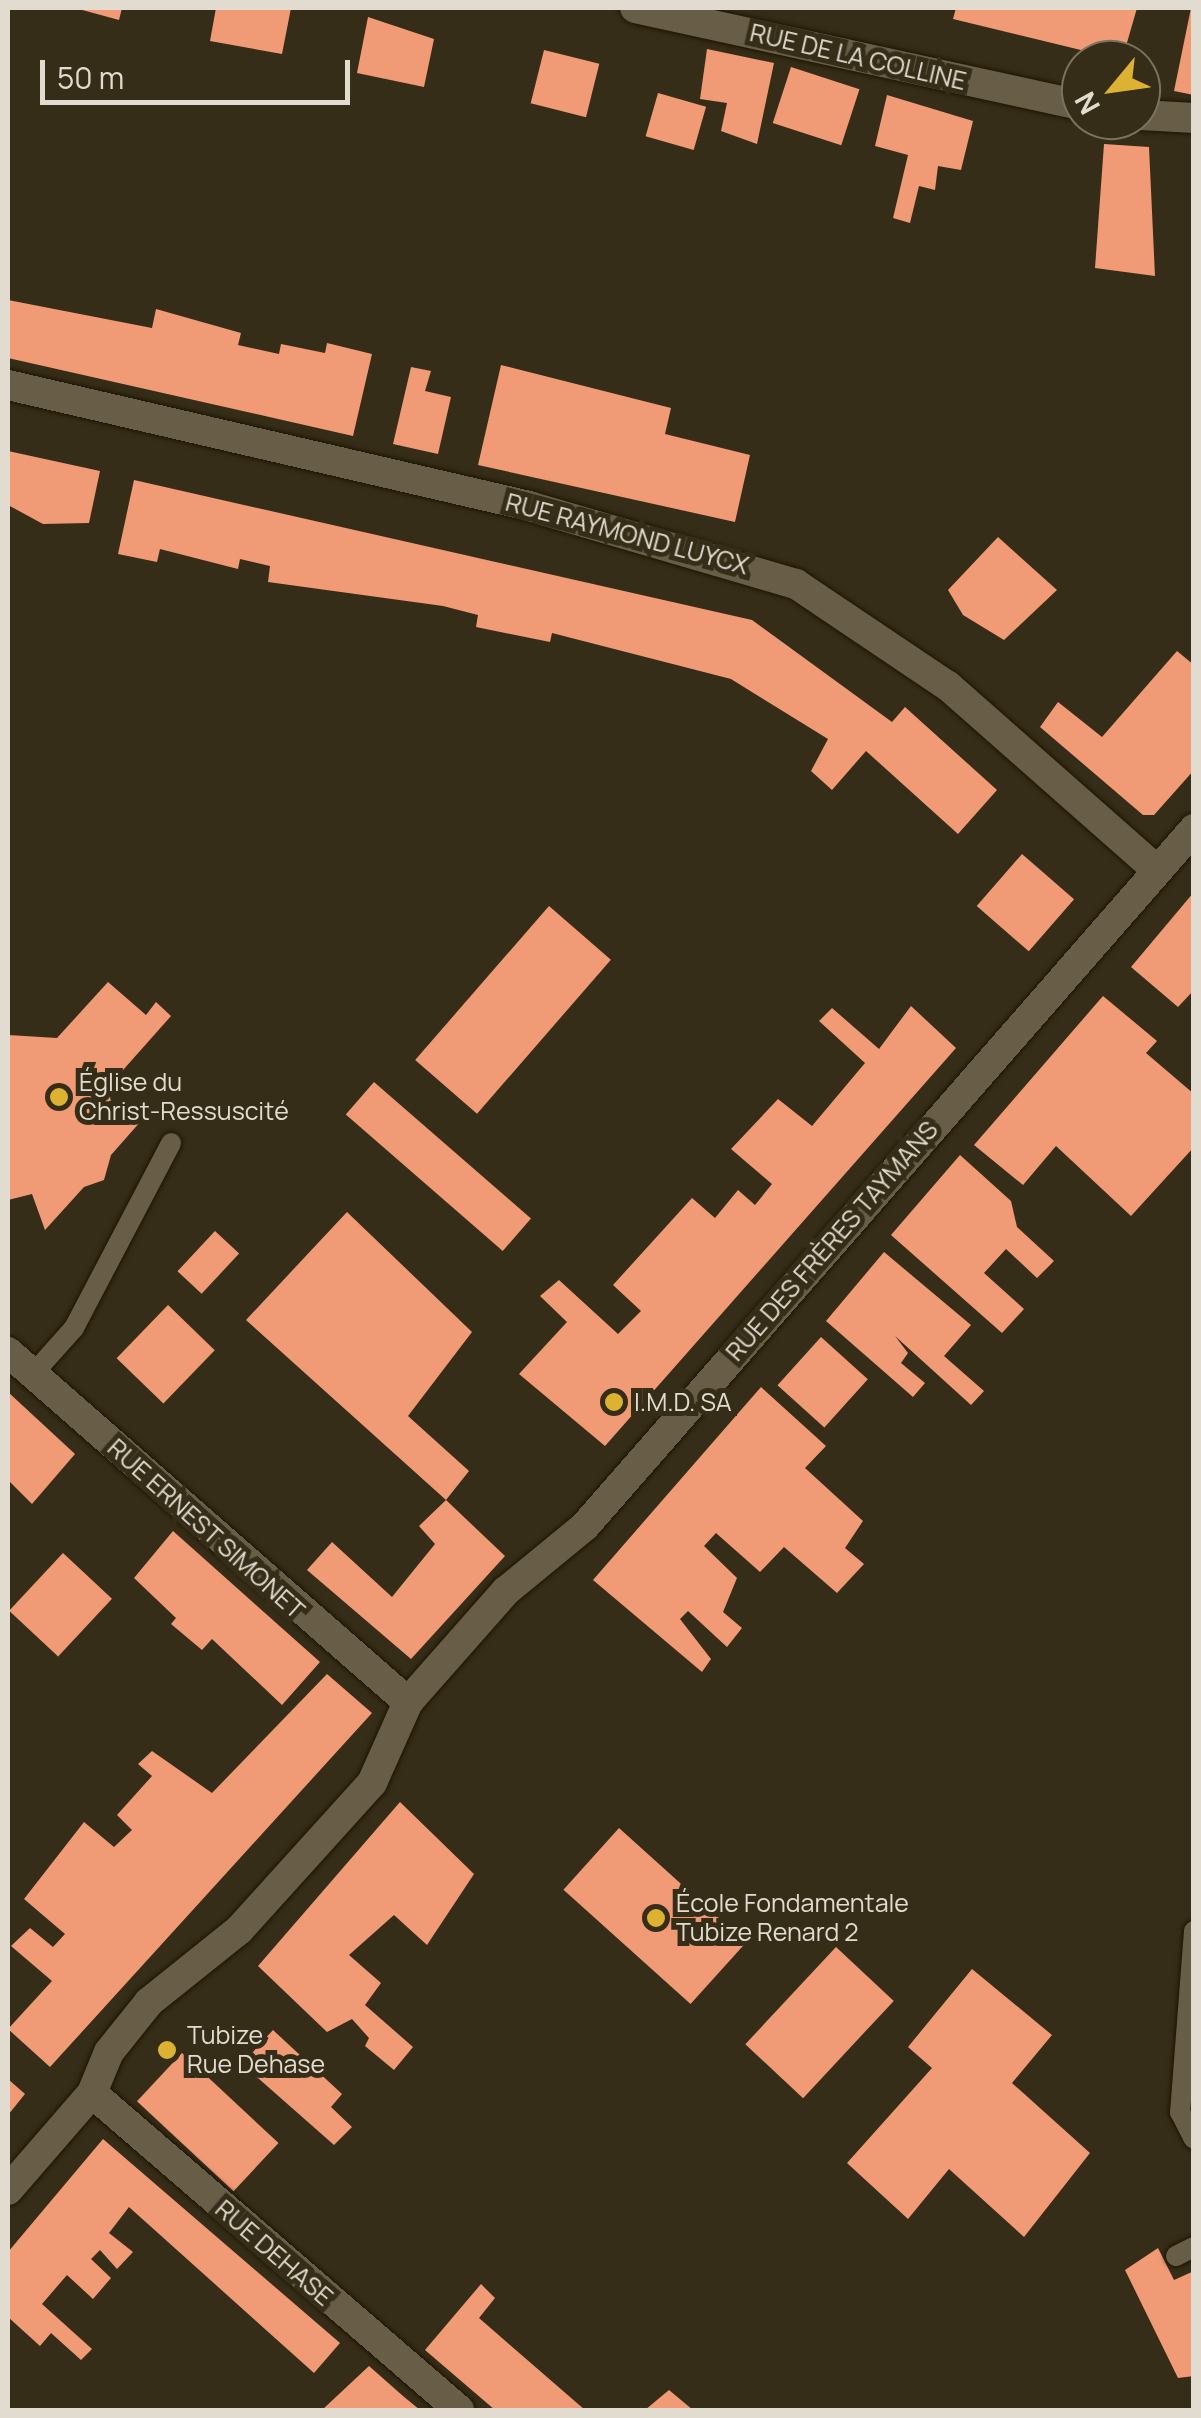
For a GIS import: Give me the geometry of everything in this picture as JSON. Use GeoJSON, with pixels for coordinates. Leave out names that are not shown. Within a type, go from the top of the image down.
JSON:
{"type":"FeatureCollection","features":[{"type":"Feature","properties":{"kind":"street","name":"RUE DE LA COLLINE"},"geometry":{"type":"LineString","coordinates":[[635,8],[1061,101]]}},
{"type":"Feature","properties":{"kind":"street"},"geometry":{"type":"LineString","coordinates":[[1161,116],[1194,118]]}},
{"type":"Feature","properties":{"kind":"street","name":"RUE RAYMOND LUYCX"},"geometry":{"type":"LineString","coordinates":[[8,386],[529,506],[796,584],[948,686],[1157,870]]}},
{"type":"Feature","properties":{"kind":"street","name":"RUE DES FRÈRES TAYMANS"},"geometry":{"type":"LineString","coordinates":[[8,2190],[92,2093],[109,2052],[149,2002],[239,1930],[372,1783],[408,1702],[506,1591],[584,1526],[1194,829]]}},
{"type":"Feature","properties":{"kind":"street","name":"RUE ERNEST SIMONET"},"geometry":{"type":"LineString","coordinates":[[8,1352],[408,1702]]}},
{"type":"Feature","properties":{"kind":"street","name":"RUE DEHASE"},"geometry":{"type":"LineString","coordinates":[[92,2093],[458,2410]]}},
{"type":"Feature","properties":{"kind":"lane"},"geometry":{"type":"LineString","coordinates":[[32,1374],[74,1328],[171,1143]]}},
{"type":"Feature","properties":{"kind":"lane"},"geometry":{"type":"LineString","coordinates":[[1194,1931],[1180,2112],[1194,2139]]}},
{"type":"Feature","properties":{"kind":"building"},"geometry":{"type":"Polygon","coordinates":[[[75,8],[122,8],[119,20],[75,8]]]}},
{"type":"Feature","properties":{"kind":"building"},"geometry":{"type":"Polygon","coordinates":[[[216,8],[291,8],[282,54],[210,41],[216,8]]]}},
{"type":"Feature","properties":{"kind":"building"},"geometry":{"type":"Polygon","coordinates":[[[956,8],[1137,8],[1128,40],[1061,40],[1061,45],[953,19],[956,8]]]}},
{"type":"Feature","properties":{"kind":"building"},"geometry":{"type":"Polygon","coordinates":[[[1194,8],[1194,95],[1174,91],[1194,8]]]}},
{"type":"Feature","properties":{"kind":"building"},"geometry":{"type":"Polygon","coordinates":[[[368,17],[434,39],[424,87],[357,73],[368,17]]]}},
{"type":"Feature","properties":{"kind":"building"},"geometry":{"type":"Polygon","coordinates":[[[707,49],[774,63],[757,144],[721,131],[727,103],[700,99],[707,49]]]}},
{"type":"Feature","properties":{"kind":"building"},"geometry":{"type":"Polygon","coordinates":[[[544,50],[599,64],[586,117],[531,103],[544,50]]]}},
{"type":"Feature","properties":{"kind":"building"},"geometry":{"type":"Polygon","coordinates":[[[791,67],[859,89],[841,145],[773,123],[791,67]]]}},
{"type":"Feature","properties":{"kind":"building"},"geometry":{"type":"Polygon","coordinates":[[[658,93],[706,107],[694,150],[646,136],[658,93]]]}},
{"type":"Feature","properties":{"kind":"building"},"geometry":{"type":"Polygon","coordinates":[[[887,95],[973,121],[961,170],[938,166],[935,190],[919,186],[910,223],[893,218],[908,155],[875,146],[887,95]]]}},
{"type":"Feature","properties":{"kind":"building"},"geometry":{"type":"Polygon","coordinates":[[[1104,144],[1149,147],[1155,276],[1095,268],[1104,144]]]}},
{"type":"Feature","properties":{"kind":"building"},"geometry":{"type":"Polygon","coordinates":[[[8,300],[152,328],[156,309],[241,333],[238,345],[279,354],[281,344],[325,353],[327,343],[372,354],[353,436],[8,358],[8,300]]]}},
{"type":"Feature","properties":{"kind":"building"},"geometry":{"type":"Polygon","coordinates":[[[501,365],[671,408],[665,434],[750,455],[735,522],[478,465],[501,365]]]}},
{"type":"Feature","properties":{"kind":"building"},"geometry":{"type":"Polygon","coordinates":[[[411,367],[431,371],[425,391],[451,397],[438,454],[393,444],[411,367]]]}},
{"type":"Feature","properties":{"kind":"building"},"geometry":{"type":"Polygon","coordinates":[[[8,451],[100,471],[89,523],[43,524],[8,505],[8,451]]]}},
{"type":"Feature","properties":{"kind":"building"},"geometry":{"type":"Polygon","coordinates":[[[134,480],[752,620],[892,722],[905,707],[997,790],[958,834],[866,751],[832,790],[811,771],[828,739],[731,679],[552,633],[550,642],[476,627],[478,615],[443,606],[268,582],[270,566],[240,559],[238,569],[160,549],[157,562],[118,554],[134,480]]]}},
{"type":"Feature","properties":{"kind":"building"},"geometry":{"type":"Polygon","coordinates":[[[998,537],[1057,590],[1004,640],[963,615],[948,590],[998,537]]]}},
{"type":"Feature","properties":{"kind":"building"},"geometry":{"type":"Polygon","coordinates":[[[1177,651],[1194,665],[1194,770],[1154,815],[1143,815],[1040,727],[1058,702],[1102,737],[1177,651]]]}},
{"type":"Feature","properties":{"kind":"building"},"geometry":{"type":"Polygon","coordinates":[[[1022,854],[1074,899],[1029,951],[977,906],[1022,854]]]}},
{"type":"Feature","properties":{"kind":"building"},"geometry":{"type":"Polygon","coordinates":[[[1194,892],[1194,990],[1178,1007],[1131,967],[1194,892]]]}},
{"type":"Feature","properties":{"kind":"building"},"geometry":{"type":"Polygon","coordinates":[[[549,906],[611,960],[477,1114],[415,1060],[549,906]]]}},
{"type":"Feature","properties":{"kind":"building","name":"Église du Christ-Ressuscité"},"geometry":{"type":"Polygon","coordinates":[[[108,982],[146,1015],[156,1002],[171,1016],[108,1087],[112,1107],[149,1112],[111,1155],[104,1180],[84,1187],[45,1230],[32,1194],[8,1200],[8,1035],[57,1038],[108,982]]]}},
{"type":"Feature","properties":{"kind":"building"},"geometry":{"type":"Polygon","coordinates":[[[1103,996],[1157,1041],[1146,1053],[1194,1094],[1194,1147],[1131,1216],[1056,1146],[1023,1185],[974,1145],[1103,996]]]}},
{"type":"Feature","properties":{"kind":"building"},"geometry":{"type":"Polygon","coordinates":[[[911,1006],[956,1048],[605,1446],[519,1374],[567,1322],[540,1296],[559,1280],[618,1334],[641,1311],[613,1285],[692,1198],[715,1218],[738,1190],[755,1205],[772,1184],[731,1149],[778,1099],[812,1126],[865,1063],[819,1021],[832,1008],[879,1049],[911,1006]]]}},
{"type":"Feature","properties":{"kind":"building"},"geometry":{"type":"Polygon","coordinates":[[[374,1082],[531,1218],[503,1251],[346,1114],[374,1082]]]}},
{"type":"Feature","properties":{"kind":"building"},"geometry":{"type":"Polygon","coordinates":[[[960,1155],[1011,1201],[1017,1227],[1054,1261],[1037,1278],[1006,1249],[984,1273],[1024,1309],[1002,1333],[891,1235],[960,1155]]]}},
{"type":"Feature","properties":{"kind":"building"},"geometry":{"type":"Polygon","coordinates":[[[347,1212],[472,1332],[408,1416],[469,1471],[446,1500],[246,1320],[347,1212]]]}},
{"type":"Feature","properties":{"kind":"building"},"geometry":{"type":"Polygon","coordinates":[[[215,1231],[239,1254],[202,1294],[177,1271],[215,1231]]]}},
{"type":"Feature","properties":{"kind":"building"},"geometry":{"type":"Polygon","coordinates":[[[884,1252],[971,1325],[944,1356],[984,1391],[971,1405],[895,1336],[908,1353],[901,1363],[925,1383],[913,1397],[826,1321],[884,1252]]]}},
{"type":"Feature","properties":{"kind":"building"},"geometry":{"type":"Polygon","coordinates":[[[168,1305],[215,1350],[163,1403],[117,1358],[168,1305]]]}},
{"type":"Feature","properties":{"kind":"building"},"geometry":{"type":"Polygon","coordinates":[[[821,1337],[868,1379],[824,1427],[778,1385],[821,1337]]]}},
{"type":"Feature","properties":{"kind":"building"},"geometry":{"type":"Polygon","coordinates":[[[761,1387],[826,1446],[805,1468],[863,1521],[845,1548],[864,1564],[837,1593],[784,1547],[760,1572],[716,1533],[704,1546],[737,1578],[723,1612],[742,1628],[727,1647],[688,1611],[680,1619],[711,1659],[702,1672],[593,1580],[761,1387]]]}},
{"type":"Feature","properties":{"kind":"building"},"geometry":{"type":"Polygon","coordinates":[[[8,1392],[75,1454],[32,1504],[8,1480],[8,1392]]]}},
{"type":"Feature","properties":{"kind":"building"},"geometry":{"type":"Polygon","coordinates":[[[446,1500],[505,1556],[411,1659],[307,1570],[332,1542],[392,1597],[435,1544],[419,1526],[446,1500]]]}},
{"type":"Feature","properties":{"kind":"building"},"geometry":{"type":"Polygon","coordinates":[[[173,1531],[320,1662],[282,1705],[212,1639],[202,1650],[171,1624],[176,1618],[134,1578],[173,1531]]]}},
{"type":"Feature","properties":{"kind":"building"},"geometry":{"type":"Polygon","coordinates":[[[63,1553],[112,1599],[58,1656],[9,1611],[63,1553]]]}},
{"type":"Feature","properties":{"kind":"building"},"geometry":{"type":"Polygon","coordinates":[[[327,1674],[372,1713],[50,2067],[8,2029],[52,1981],[11,1946],[30,1928],[53,1947],[65,1934],[24,1899],[84,1822],[114,1847],[132,1830],[117,1815],[152,1776],[138,1764],[152,1751],[212,1793],[327,1674]]]}},
{"type":"Feature","properties":{"kind":"building"},"geometry":{"type":"Polygon","coordinates":[[[400,1802],[474,1874],[427,1945],[394,1915],[349,1955],[381,1983],[365,2005],[413,2047],[394,2070],[365,2046],[369,2038],[352,2019],[327,2032],[258,1966],[400,1802]]]}},
{"type":"Feature","properties":{"kind":"building","name":"École Fondamentale Tubize Renard 2"},"geometry":{"type":"Polygon","coordinates":[[[619,1828],[746,1942],[691,2004],[563,1890],[619,1828]]]}},
{"type":"Feature","properties":{"kind":"building"},"geometry":{"type":"Polygon","coordinates":[[[836,1947],[894,2001],[803,2098],[745,2044],[836,1947]]]}},
{"type":"Feature","properties":{"kind":"building"},"geometry":{"type":"Polygon","coordinates":[[[972,1969],[1052,2035],[1012,2083],[1090,2153],[1024,2237],[949,2169],[908,2219],[847,2163],[932,2068],[908,2047],[972,1969]]]}},
{"type":"Feature","properties":{"kind":"building"},"geometry":{"type":"Polygon","coordinates":[[[273,2030],[342,2094],[331,2107],[352,2127],[334,2145],[242,2064],[273,2030]]]}},
{"type":"Feature","properties":{"kind":"building"},"geometry":{"type":"Polygon","coordinates":[[[182,2053],[279,2143],[234,2191],[137,2101],[182,2053]]]}},
{"type":"Feature","properties":{"kind":"building"},"geometry":{"type":"Polygon","coordinates":[[[8,2079],[25,2094],[8,2115],[8,2079]]]}},
{"type":"Feature","properties":{"kind":"building"},"geometry":{"type":"Polygon","coordinates":[[[103,2139],[340,2343],[314,2373],[129,2207],[109,2233],[133,2252],[117,2269],[100,2250],[91,2259],[111,2278],[93,2299],[67,2275],[42,2304],[92,2349],[81,2360],[51,2333],[40,2346],[8,2317],[8,2252],[103,2139]]]}},
{"type":"Feature","properties":{"kind":"building"},"geometry":{"type":"Polygon","coordinates":[[[1158,2248],[1174,2280],[1194,2271],[1194,2376],[1178,2378],[1125,2270],[1158,2248]]]}},
{"type":"Feature","properties":{"kind":"building"},"geometry":{"type":"Polygon","coordinates":[[[481,2284],[495,2298],[479,2318],[585,2410],[495,2410],[425,2350],[481,2284]]]}},
{"type":"Feature","properties":{"kind":"building"},"geometry":{"type":"Polygon","coordinates":[[[369,2366],[403,2396],[420,2410],[322,2410],[369,2366]]]}},
{"type":"Feature","properties":{"kind":"building"},"geometry":{"type":"Polygon","coordinates":[[[669,2390],[693,2410],[645,2410],[669,2390]]]}},
{"type":"Feature","properties":{"kind":"place","name":"Église du Christ-Ressuscité"},"geometry":{"type":"Point","coordinates":[59,1097]}},
{"type":"Feature","properties":{"kind":"place","name":"I.M.D. SA"},"geometry":{"type":"Point","coordinates":[614,1402]}},
{"type":"Feature","properties":{"kind":"place","name":"École Fondamentale Tubize Renard 2"},"geometry":{"type":"Point","coordinates":[656,1918]}},
{"type":"Feature","properties":{"kind":"place","name":"Tubize Rue Dehase"},"geometry":{"type":"Point","coordinates":[167,2050]}}]}
